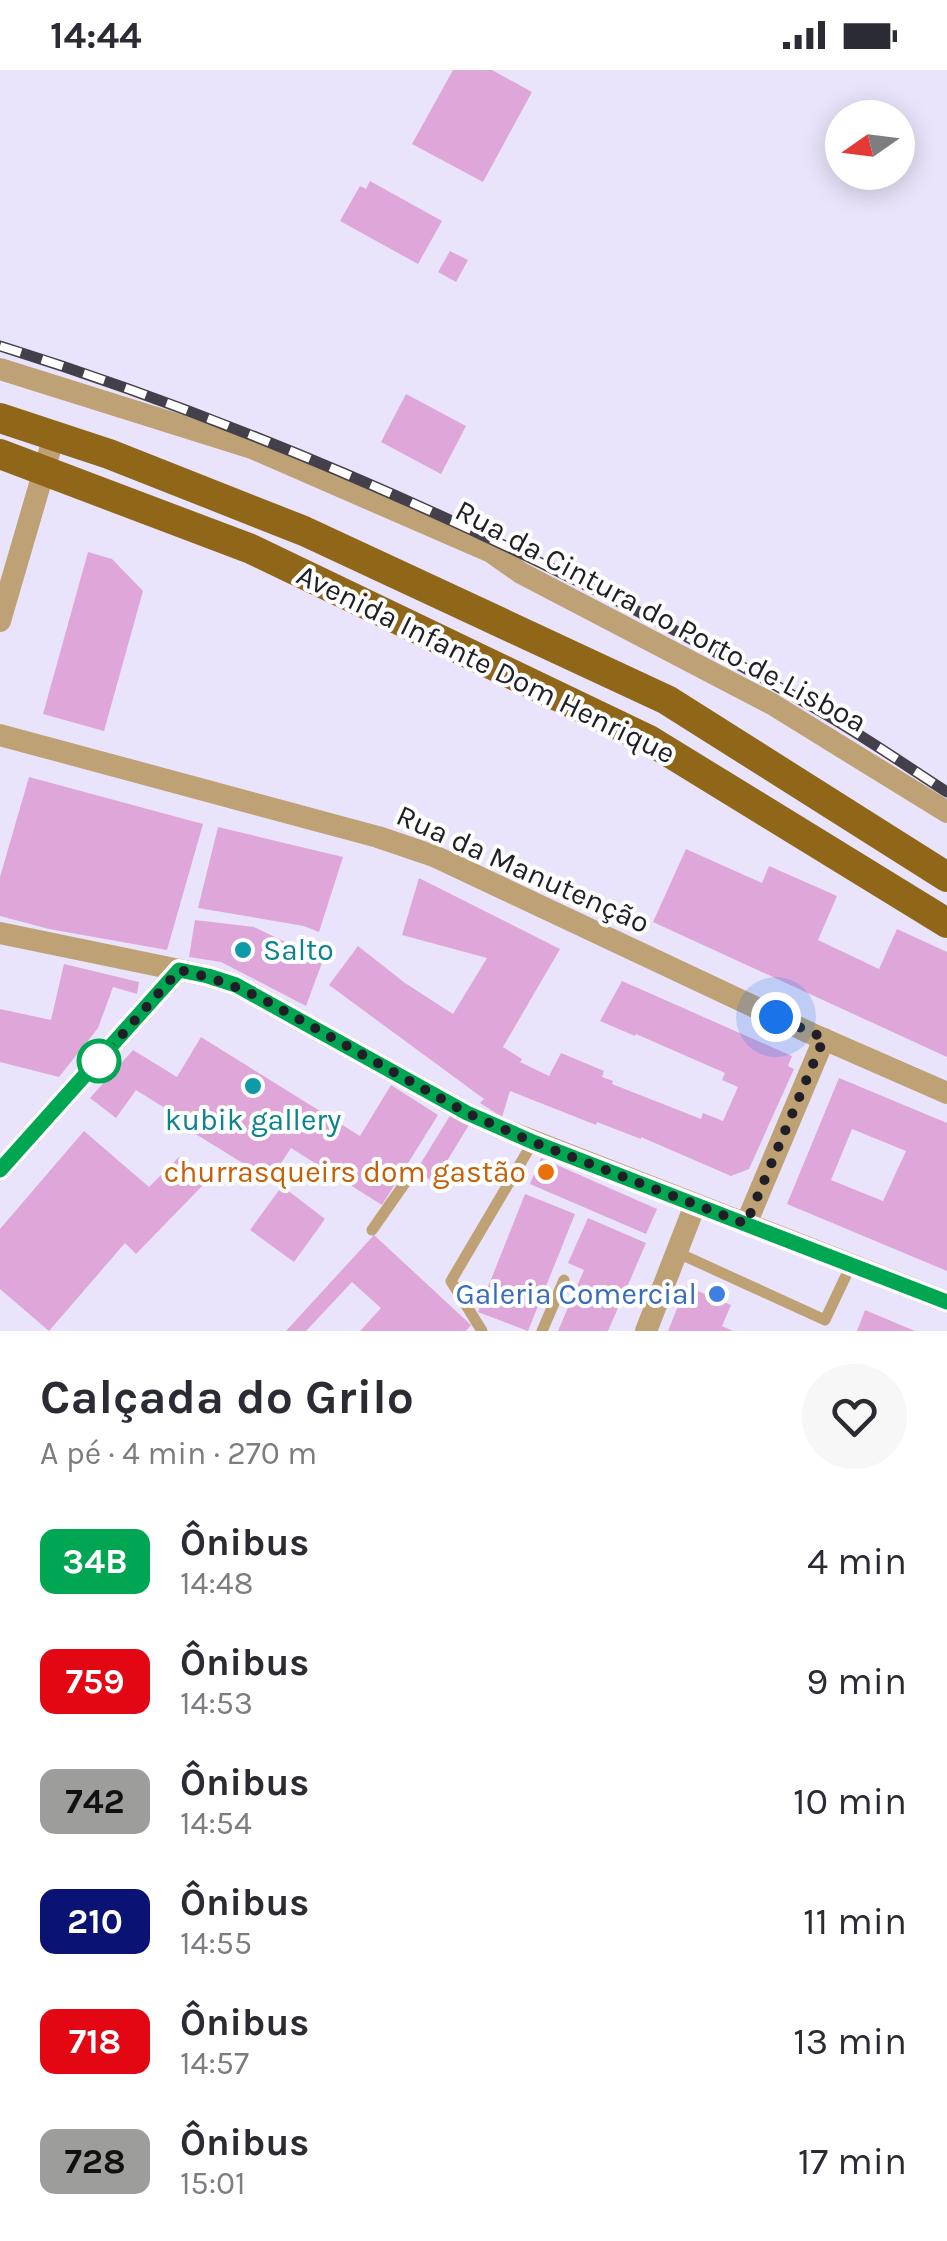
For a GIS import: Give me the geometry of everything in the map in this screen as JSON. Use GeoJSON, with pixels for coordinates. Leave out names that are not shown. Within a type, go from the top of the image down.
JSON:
{"type":"FeatureCollection","features":[{"type":"Feature","properties":{"kind":"main road","name":"Avenida Infante Dom Henrique"},"geometry":{"type":"LineString","coordinates":[[0,418],[109,454],[304,531],[667,700],[947,877]]}},
{"type":"Feature","properties":{"kind":"main road","name":"Avenida Infante Dom Henrique"},"geometry":{"type":"LineString","coordinates":[[0,454],[251,549],[649,740],[947,924]]}},
{"type":"Feature","properties":{"kind":"street","name":"Rua da Cintura do Porto de Lisboa"},"geometry":{"type":"LineString","coordinates":[[0,370],[252,448],[491,552],[521,572],[772,704],[947,812]]}},
{"type":"Feature","properties":{"kind":"street"},"geometry":{"type":"LineString","coordinates":[[0,621],[54,436]]}},
{"type":"Feature","properties":{"kind":"street","name":"Rua da Manutenção"},"geometry":{"type":"LineString","coordinates":[[0,735],[406,846],[947,1092]]}},
{"type":"Feature","properties":{"kind":"street"},"geometry":{"type":"LineString","coordinates":[[0,933],[236,985],[467,1113],[947,1302]]}},
{"type":"Feature","properties":{"kind":"street"},"geometry":{"type":"LineString","coordinates":[[0,1170],[179,970]]}},
{"type":"Feature","properties":{"kind":"street"},"geometry":{"type":"LineString","coordinates":[[746,1224],[824,1038]]}},
{"type":"Feature","properties":{"kind":"street"},"geometry":{"type":"LineString","coordinates":[[646,1331],[695,1205]]}},
{"type":"Feature","properties":{"kind":"lane"},"geometry":{"type":"LineString","coordinates":[[482,1331],[452,1282],[533,1142]]}},
{"type":"Feature","properties":{"kind":"lane"},"geometry":{"type":"LineString","coordinates":[[372,1230],[412,1173]]}},
{"type":"Feature","properties":{"kind":"lane"},"geometry":{"type":"LineString","coordinates":[[676,1252],[825,1326],[851,1265]]}},
{"type":"Feature","properties":{"kind":"lane"},"geometry":{"type":"LineString","coordinates":[[542,1331],[564,1280]]}},
{"type":"Feature","properties":{"kind":"building"},"geometry":{"type":"Polygon","coordinates":[[[453,70],[492,70],[532,92],[483,182],[412,144],[453,70]]]}},
{"type":"Feature","properties":{"kind":"building"},"geometry":{"type":"Polygon","coordinates":[[[370,181],[442,221],[418,264],[340,221],[360,186],[366,189],[370,181]]]}},
{"type":"Feature","properties":{"kind":"building"},"geometry":{"type":"Polygon","coordinates":[[[450,251],[468,260],[456,282],[438,272],[450,251]]]}},
{"type":"Feature","properties":{"kind":"building"},"geometry":{"type":"Polygon","coordinates":[[[406,394],[466,426],[441,474],[381,442],[406,394]]]}},
{"type":"Feature","properties":{"kind":"building"},"geometry":{"type":"Polygon","coordinates":[[[88,552],[112,559],[143,591],[104,731],[43,714],[88,552]]]}},
{"type":"Feature","properties":{"kind":"building"},"geometry":{"type":"Polygon","coordinates":[[[29,777],[203,824],[167,950],[0,916],[0,877],[29,777]]]}},
{"type":"Feature","properties":{"kind":"building"},"geometry":{"type":"Polygon","coordinates":[[[218,827],[343,857],[319,932],[198,908],[218,827]]]}},
{"type":"Feature","properties":{"kind":"building"},"geometry":{"type":"Polygon","coordinates":[[[686,849],[762,883],[769,866],[837,896],[818,940],[879,969],[897,929],[947,952],[947,1057],[653,922],[686,849]]]}},
{"type":"Feature","properties":{"kind":"building"},"geometry":{"type":"Polygon","coordinates":[[[419,878],[560,949],[503,1047],[522,1059],[520,1062],[549,1076],[561,1053],[604,1071],[602,1077],[613,1081],[612,1084],[701,1119],[703,1113],[723,1121],[738,1087],[722,1080],[725,1073],[600,1021],[622,981],[792,1056],[788,1066],[794,1069],[749,1169],[731,1176],[641,1137],[597,1122],[596,1125],[510,1091],[502,1117],[480,1103],[484,1099],[329,985],[358,946],[453,1014],[487,958],[402,935],[419,878]]]}},
{"type":"Feature","properties":{"kind":"building"},"geometry":{"type":"Polygon","coordinates":[[[195,920],[254,927],[323,960],[306,1006],[221,962],[189,957],[195,920]]]}},
{"type":"Feature","properties":{"kind":"building"},"geometry":{"type":"Polygon","coordinates":[[[64,964],[139,982],[137,994],[113,987],[98,1028],[59,1077],[0,1062],[0,1009],[51,1020],[64,964]]]}},
{"type":"Feature","properties":{"kind":"building"},"geometry":{"type":"Polygon","coordinates":[[[201,1037],[360,1136],[391,1085],[438,1115],[382,1205],[291,1148],[270,1180],[189,1130],[192,1125],[136,1090],[116,1118],[90,1098],[133,1050],[177,1077],[201,1037]]]}},
{"type":"Feature","properties":{"kind":"building"},"geometry":{"type":"Polygon","coordinates":[[[839,1078],[947,1123],[947,1271],[787,1204],[839,1078]],[[852,1129],[831,1180],[883,1201],[906,1151],[852,1129]]]}},
{"type":"Feature","properties":{"kind":"building"},"geometry":{"type":"Polygon","coordinates":[[[451,1114],[469,1125],[434,1182],[416,1171],[451,1114]]]}},
{"type":"Feature","properties":{"kind":"building"},"geometry":{"type":"Polygon","coordinates":[[[84,1131],[149,1187],[179,1157],[205,1183],[136,1254],[125,1243],[49,1331],[0,1289],[0,1229],[84,1131]]]}},
{"type":"Feature","properties":{"kind":"building"},"geometry":{"type":"Polygon","coordinates":[[[541,1158],[657,1209],[646,1234],[530,1184],[541,1158]]]}},
{"type":"Feature","properties":{"kind":"building"},"geometry":{"type":"Polygon","coordinates":[[[282,1186],[325,1219],[294,1262],[250,1230],[282,1186]]]}},
{"type":"Feature","properties":{"kind":"building"},"geometry":{"type":"Polygon","coordinates":[[[525,1194],[575,1214],[528,1331],[478,1312],[525,1194]]]}},
{"type":"Feature","properties":{"kind":"building"},"geometry":{"type":"Polygon","coordinates":[[[588,1218],[646,1243],[608,1331],[558,1331],[584,1270],[568,1263],[588,1218]]]}},
{"type":"Feature","properties":{"kind":"building"},"geometry":{"type":"Polygon","coordinates":[[[374,1235],[471,1325],[466,1331],[360,1331],[381,1308],[352,1282],[306,1331],[286,1331],[374,1235]]]}},
{"type":"Feature","properties":{"kind":"building"},"geometry":{"type":"Polygon","coordinates":[[[686,1286],[731,1305],[722,1326],[733,1331],[668,1331],[686,1286]]]}},
{"type":"Feature","properties":{"kind":"building"},"geometry":{"type":"Polygon","coordinates":[[[865,1310],[915,1331],[857,1331],[865,1310]]]}},
{"type":"Feature","properties":{"kind":"railway"},"geometry":{"type":"LineString","coordinates":[[0,346],[260,438],[512,549],[739,665],[847,727],[947,792]]}},
{"type":"Feature","properties":{"kind":"bus line","name":"34B"},"geometry":{"type":"LineString","coordinates":[[0,1170],[179,970],[236,985],[467,1113],[533,1142],[947,1302]]}},
{"type":"Feature","properties":{"kind":"place","name":"Salto"},"geometry":{"type":"Point","coordinates":[243,950]}},
{"type":"Feature","properties":{"kind":"place","name":"kubik gallery"},"geometry":{"type":"Point","coordinates":[253,1086]}},
{"type":"Feature","properties":{"kind":"place","name":"churrasqueirs dom gastão"},"geometry":{"type":"Point","coordinates":[546,1172]}},
{"type":"Feature","properties":{"kind":"place","name":"Galeria Comercial"},"geometry":{"type":"Point","coordinates":[717,1294]}},
{"type":"Feature","properties":{"kind":"route"},"geometry":{"type":"LineString","coordinates":[[99,1061],[179,970],[208,976],[236,985],[467,1113],[746,1224],[824,1038],[776,1017]]}}]}
